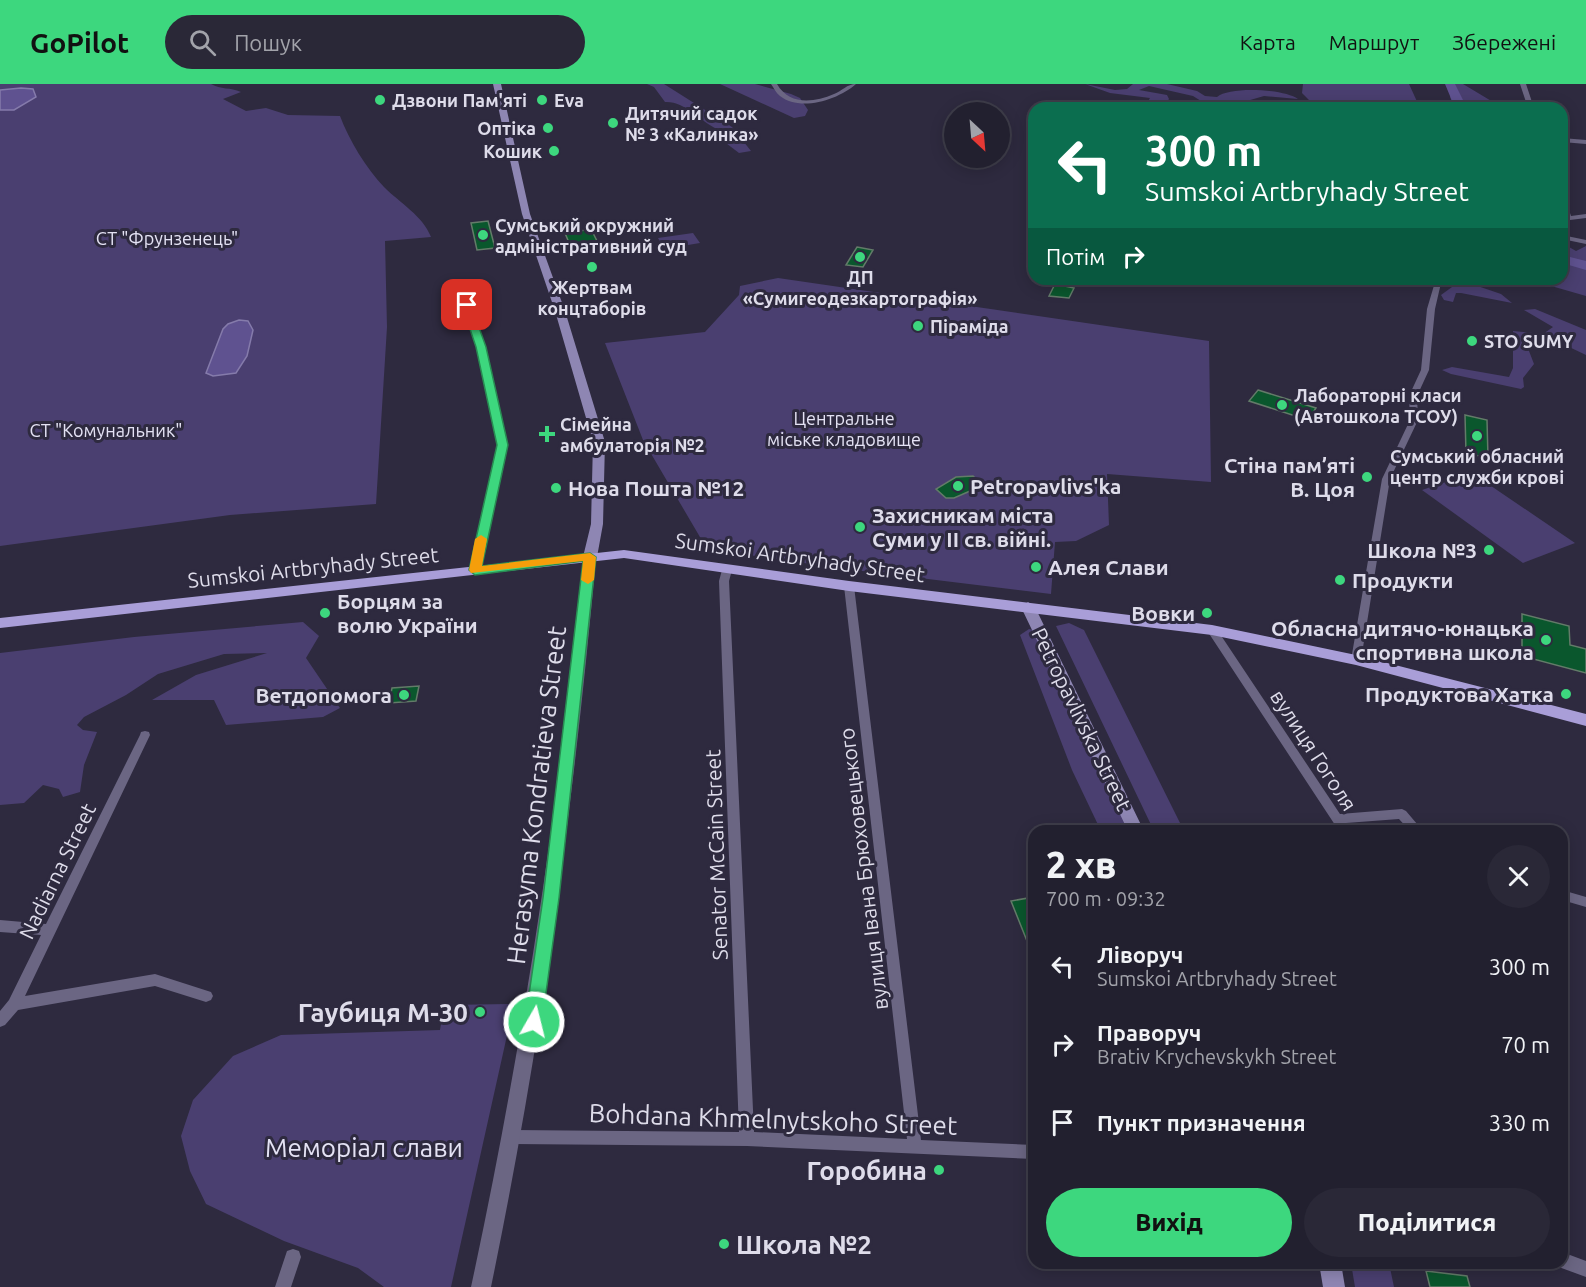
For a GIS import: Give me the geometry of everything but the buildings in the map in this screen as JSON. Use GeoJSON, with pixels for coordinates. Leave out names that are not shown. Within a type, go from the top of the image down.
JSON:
{"type":"FeatureCollection","features":[{"type":"Feature","properties":{"kind":"main road"},"geometry":{"type":"LineString","coordinates":[[496,84],[526,214],[560,311],[599,442],[597,524],[590,557]]}},
{"type":"Feature","properties":{"kind":"main road","name":"Sumskoi Artbryhady Street"},"geometry":{"type":"LineString","coordinates":[[0,623],[624,554],[849,586],[1212,630],[1356,660],[1586,720]]}},
{"type":"Feature","properties":{"kind":"main road","name":"Petropavlivska Street"},"geometry":{"type":"LineString","coordinates":[[1028,607],[1133,825]]}},
{"type":"Feature","properties":{"kind":"main road"},"geometry":{"type":"LineString","coordinates":[[1331,1269],[1334,1287]]}},
{"type":"Feature","properties":{"kind":"street"},"geometry":{"type":"LineString","coordinates":[[774,84],[775,88],[790,98],[813,102],[829,99],[853,84]]}},
{"type":"Feature","properties":{"kind":"street"},"geometry":{"type":"LineString","coordinates":[[1523,84],[1529,102]]}},
{"type":"Feature","properties":{"kind":"street"},"geometry":{"type":"LineString","coordinates":[[1568,140],[1586,142]]}},
{"type":"Feature","properties":{"kind":"street"},"geometry":{"type":"LineString","coordinates":[[1568,218],[1586,216]]}},
{"type":"Feature","properties":{"kind":"street"},"geometry":{"type":"LineString","coordinates":[[1568,238],[1586,242]]}},
{"type":"Feature","properties":{"kind":"street"},"geometry":{"type":"LineString","coordinates":[[1356,660],[1386,479],[1414,420],[1413,396],[1425,370],[1431,309],[1437,285]]}},
{"type":"Feature","properties":{"kind":"street"},"geometry":{"type":"LineString","coordinates":[[467,305],[481,347],[502,445],[475,570]]}},
{"type":"Feature","properties":{"kind":"street","name":"Herasyma Kondratieva Street"},"geometry":{"type":"LineString","coordinates":[[481,1287],[534,1022],[551,898],[590,557]]}},
{"type":"Feature","properties":{"kind":"street","name":"Senator McCain Street"},"geometry":{"type":"LineString","coordinates":[[727,570],[724,581],[747,1139]]}},
{"type":"Feature","properties":{"kind":"street","name":"вулиця Івана Брюховецького"},"geometry":{"type":"LineString","coordinates":[[849,586],[915,1146]]}},
{"type":"Feature","properties":{"kind":"street","name":"вулиця Гоголя"},"geometry":{"type":"LineString","coordinates":[[1212,630],[1341,825]]}},
{"type":"Feature","properties":{"kind":"street","name":"Nadiarna Street"},"geometry":{"type":"LineString","coordinates":[[0,1021],[14,1004],[145,735]]}},
{"type":"Feature","properties":{"kind":"street"},"geometry":{"type":"LineString","coordinates":[[1337,819],[1402,814],[1411,825]]}},
{"type":"Feature","properties":{"kind":"street"},"geometry":{"type":"LineString","coordinates":[[1568,897],[1586,902]]}},
{"type":"Feature","properties":{"kind":"street"},"geometry":{"type":"LineString","coordinates":[[0,926],[49,930]]}},
{"type":"Feature","properties":{"kind":"street"},"geometry":{"type":"LineString","coordinates":[[14,1004],[156,980],[206,996]]}},
{"type":"Feature","properties":{"kind":"street","name":"Bohdana Khmelnytskoho Street"},"geometry":{"type":"LineString","coordinates":[[512,1137],[747,1139],[1028,1152]]}},
{"type":"Feature","properties":{"kind":"street"},"geometry":{"type":"LineString","coordinates":[[283,1287],[293,1257]]}},
{"type":"Feature","properties":{"kind":"street"},"geometry":{"type":"LineString","coordinates":[[1568,1262],[1586,1269]]}},
{"type":"Feature","properties":{"kind":"green space"},"geometry":{"type":"Polygon","coordinates":[[[0,84],[211,84],[241,92],[223,99],[246,111],[266,108],[288,115],[340,116],[353,144],[371,171],[384,187],[417,216],[431,237],[385,241],[387,327],[376,504],[230,515],[0,546],[0,110],[14,110],[21,88],[0,90],[0,84]],[[239,320],[228,324],[223,329],[206,373],[236,373],[247,356],[253,330],[239,320]]]}},
{"type":"Feature","properties":{"kind":"green space"},"geometry":{"type":"Polygon","coordinates":[[[647,84],[664,84],[732,127],[751,151],[739,153],[718,137],[717,129],[685,108],[665,102],[654,87],[647,84]]]}},
{"type":"Feature","properties":{"kind":"green space"},"geometry":{"type":"Polygon","coordinates":[[[720,84],[755,84],[791,94],[800,98],[808,110],[805,116],[794,118],[720,84]]]}},
{"type":"Feature","properties":{"kind":"green space"},"geometry":{"type":"Polygon","coordinates":[[[1085,84],[1115,90],[1127,89],[1133,84],[1167,84],[1197,91],[1205,96],[1217,97],[1233,91],[1257,90],[1281,93],[1298,99],[1264,96],[1243,102],[1209,102],[1149,86],[1139,90],[1167,95],[1169,99],[1167,102],[1148,102],[1150,98],[1110,93],[1085,84]]]}},
{"type":"Feature","properties":{"kind":"green space"},"geometry":{"type":"Polygon","coordinates":[[[1303,84],[1409,84],[1417,102],[1311,102],[1302,93],[1303,84]]]}},
{"type":"Feature","properties":{"kind":"green space"},"geometry":{"type":"Polygon","coordinates":[[[1452,84],[1463,84],[1493,102],[1452,102],[1450,90],[1452,84]]]}},
{"type":"Feature","properties":{"kind":"green space"},"geometry":{"type":"Polygon","coordinates":[[[693,233],[700,243],[664,249],[658,238],[693,233]]]}},
{"type":"Feature","properties":{"kind":"green space"},"geometry":{"type":"Polygon","coordinates":[[[1568,246],[1576,251],[1586,246],[1586,296],[1548,285],[1568,285],[1568,246]]]}},
{"type":"Feature","properties":{"kind":"green space","name":"Центральне міське кладовище"},"geometry":{"type":"Polygon","coordinates":[[[778,278],[1209,341],[1211,482],[1107,474],[1109,525],[1076,541],[1055,542],[1051,594],[846,569],[707,549],[643,440],[605,343],[705,332],[739,295],[740,286],[778,278]]]}},
{"type":"Feature","properties":{"kind":"green space"},"geometry":{"type":"Polygon","coordinates":[[[1452,285],[1475,285],[1501,294],[1512,303],[1461,293],[1456,293],[1453,302],[1444,300],[1441,295],[1452,285]]]}},
{"type":"Feature","properties":{"kind":"green space"},"geometry":{"type":"Polygon","coordinates":[[[1535,309],[1586,330],[1586,355],[1565,345],[1524,338],[1534,364],[1523,378],[1524,387],[1521,389],[1442,370],[1452,367],[1509,377],[1513,368],[1513,331],[1543,334],[1553,327],[1524,310],[1535,309]]]}},
{"type":"Feature","properties":{"kind":"green space"},"geometry":{"type":"Polygon","coordinates":[[[1472,473],[1575,543],[1523,563],[1422,490],[1472,473]]]}},
{"type":"Feature","properties":{"kind":"green space"},"geometry":{"type":"Polygon","coordinates":[[[303,622],[319,636],[306,658],[340,708],[323,717],[226,725],[214,700],[152,700],[196,675],[267,653],[224,654],[158,674],[126,695],[84,717],[77,725],[83,730],[97,732],[84,765],[80,792],[63,797],[59,789],[43,785],[24,803],[0,805],[0,653],[134,637],[303,622]]]}},
{"type":"Feature","properties":{"kind":"green space"},"geometry":{"type":"Polygon","coordinates":[[[1069,623],[1084,630],[1181,825],[1151,825],[1056,626],[1069,623]]]}},
{"type":"Feature","properties":{"kind":"green space"},"geometry":{"type":"Polygon","coordinates":[[[1029,629],[1036,631],[1126,825],[1098,825],[1072,770],[1020,635],[1029,629]]]}},
{"type":"Feature","properties":{"kind":"green space","name":"Меморіал слави"},"geometry":{"type":"Polygon","coordinates":[[[514,1004],[451,1287],[384,1287],[358,1268],[284,1241],[206,1204],[190,1171],[181,1136],[193,1100],[233,1056],[281,1035],[440,1030],[444,1005],[514,1004]]]}},
{"type":"Feature","properties":{"kind":"green space"},"geometry":{"type":"Polygon","coordinates":[[[1352,1269],[1390,1269],[1394,1287],[1355,1287],[1352,1269]]]}},
{"type":"Feature","properties":{"kind":"shaded area"},"geometry":{"type":"Polygon","coordinates":[[[33,89],[36,97],[14,110],[0,110],[0,90],[33,89]]]}},
{"type":"Feature","properties":{"kind":"shaded area"},"geometry":{"type":"Polygon","coordinates":[[[239,320],[248,321],[253,330],[247,356],[236,373],[213,376],[206,373],[223,329],[228,324],[239,320]]]}},
{"type":"Feature","properties":{"kind":"waterway"},"geometry":{"type":"LineString","coordinates":[[1450,84],[1458,102]]}},
{"type":"Feature","properties":{"kind":"waterway"},"geometry":{"type":"LineString","coordinates":[[1568,261],[1586,266]]}},
{"type":"Feature","properties":{"kind":"slow traffic"},"geometry":{"type":"LineString","coordinates":[[481,539],[475,570],[590,557],[588,580]]}},
{"type":"Feature","properties":{"kind":"place","name":"Дзвони Пам'яті"},"geometry":{"type":"Point","coordinates":[380,100]}},
{"type":"Feature","properties":{"kind":"place","name":"Eva"},"geometry":{"type":"Point","coordinates":[542,100]}},
{"type":"Feature","properties":{"kind":"place","name":"Дитячий садок № 3 «Калинка»"},"geometry":{"type":"Point","coordinates":[613,123]}},
{"type":"Feature","properties":{"kind":"place","name":"Оптіка"},"geometry":{"type":"Point","coordinates":[548,128]}},
{"type":"Feature","properties":{"kind":"place","name":"Кошик"},"geometry":{"type":"Point","coordinates":[554,151]}},
{"type":"Feature","properties":{"kind":"place","name":"Сумський окружний адміністративний суд"},"geometry":{"type":"Point","coordinates":[483,235]}},
{"type":"Feature","properties":{"kind":"place","name":"ДП «Сумигеодезкартографія»"},"geometry":{"type":"Point","coordinates":[860,257]}},
{"type":"Feature","properties":{"kind":"place","name":"Жертвам концтаборів"},"geometry":{"type":"Point","coordinates":[592,267]}},
{"type":"Feature","properties":{"kind":"place","name":"Піраміда"},"geometry":{"type":"Point","coordinates":[918,326]}},
{"type":"Feature","properties":{"kind":"place","name":"STO SUMY"},"geometry":{"type":"Point","coordinates":[1472,341]}},
{"type":"Feature","properties":{"kind":"place","name":"Лабораторні класи (Автошкола ТСОУ)"},"geometry":{"type":"Point","coordinates":[1282,405]}},
{"type":"Feature","properties":{"kind":"place","name":"Сімейна амбулаторія №2"},"geometry":{"type":"Point","coordinates":[547,434]}},
{"type":"Feature","properties":{"kind":"place","name":"Сумський обласний центр служби крові"},"geometry":{"type":"Point","coordinates":[1477,436]}},
{"type":"Feature","properties":{"kind":"place","name":"Стіна пам’яті В. Цоя"},"geometry":{"type":"Point","coordinates":[1367,477]}},
{"type":"Feature","properties":{"kind":"place","name":"Petropavlivs'ka"},"geometry":{"type":"Point","coordinates":[958,486]}},
{"type":"Feature","properties":{"kind":"place","name":"Нова Пошта №12"},"geometry":{"type":"Point","coordinates":[556,488]}},
{"type":"Feature","properties":{"kind":"place","name":"Захисникам міста Суми у ІІ св. війні."},"geometry":{"type":"Point","coordinates":[860,527]}},
{"type":"Feature","properties":{"kind":"place","name":"Школа №3"},"geometry":{"type":"Point","coordinates":[1489,550]}},
{"type":"Feature","properties":{"kind":"place","name":"Алея Слави"},"geometry":{"type":"Point","coordinates":[1036,567]}},
{"type":"Feature","properties":{"kind":"place","name":"Продукти"},"geometry":{"type":"Point","coordinates":[1340,580]}},
{"type":"Feature","properties":{"kind":"place","name":"Борцям за волю України"},"geometry":{"type":"Point","coordinates":[325,613]}},
{"type":"Feature","properties":{"kind":"place","name":"Вовки"},"geometry":{"type":"Point","coordinates":[1207,613]}},
{"type":"Feature","properties":{"kind":"place","name":"Обласна дитячо-юнацька спортивна школа"},"geometry":{"type":"Point","coordinates":[1546,640]}},
{"type":"Feature","properties":{"kind":"place","name":"Продуктова Хатка"},"geometry":{"type":"Point","coordinates":[1566,694]}},
{"type":"Feature","properties":{"kind":"place","name":"Ветдопомога"},"geometry":{"type":"Point","coordinates":[404,695]}},
{"type":"Feature","properties":{"kind":"place","name":"Гаубиця М-30"},"geometry":{"type":"Point","coordinates":[480,1012]}},
{"type":"Feature","properties":{"kind":"place","name":"Горобина"},"geometry":{"type":"Point","coordinates":[939,1170]}},
{"type":"Feature","properties":{"kind":"place","name":"Школа №2"},"geometry":{"type":"Point","coordinates":[724,1244]}},
{"type":"Feature","properties":{"kind":"route"},"geometry":{"type":"LineString","coordinates":[[467,305],[481,347],[502,445],[475,570],[590,557],[564,791],[534,1022]]}},
{"type":"Feature","properties":{"kind":"park label","name":"СТ \"Фрунзенець\""},"geometry":{"type":"Point","coordinates":[167,238]}},
{"type":"Feature","properties":{"kind":"park label","name":"СТ \"Комунальник\""},"geometry":{"type":"Point","coordinates":[106,430]}}]}
